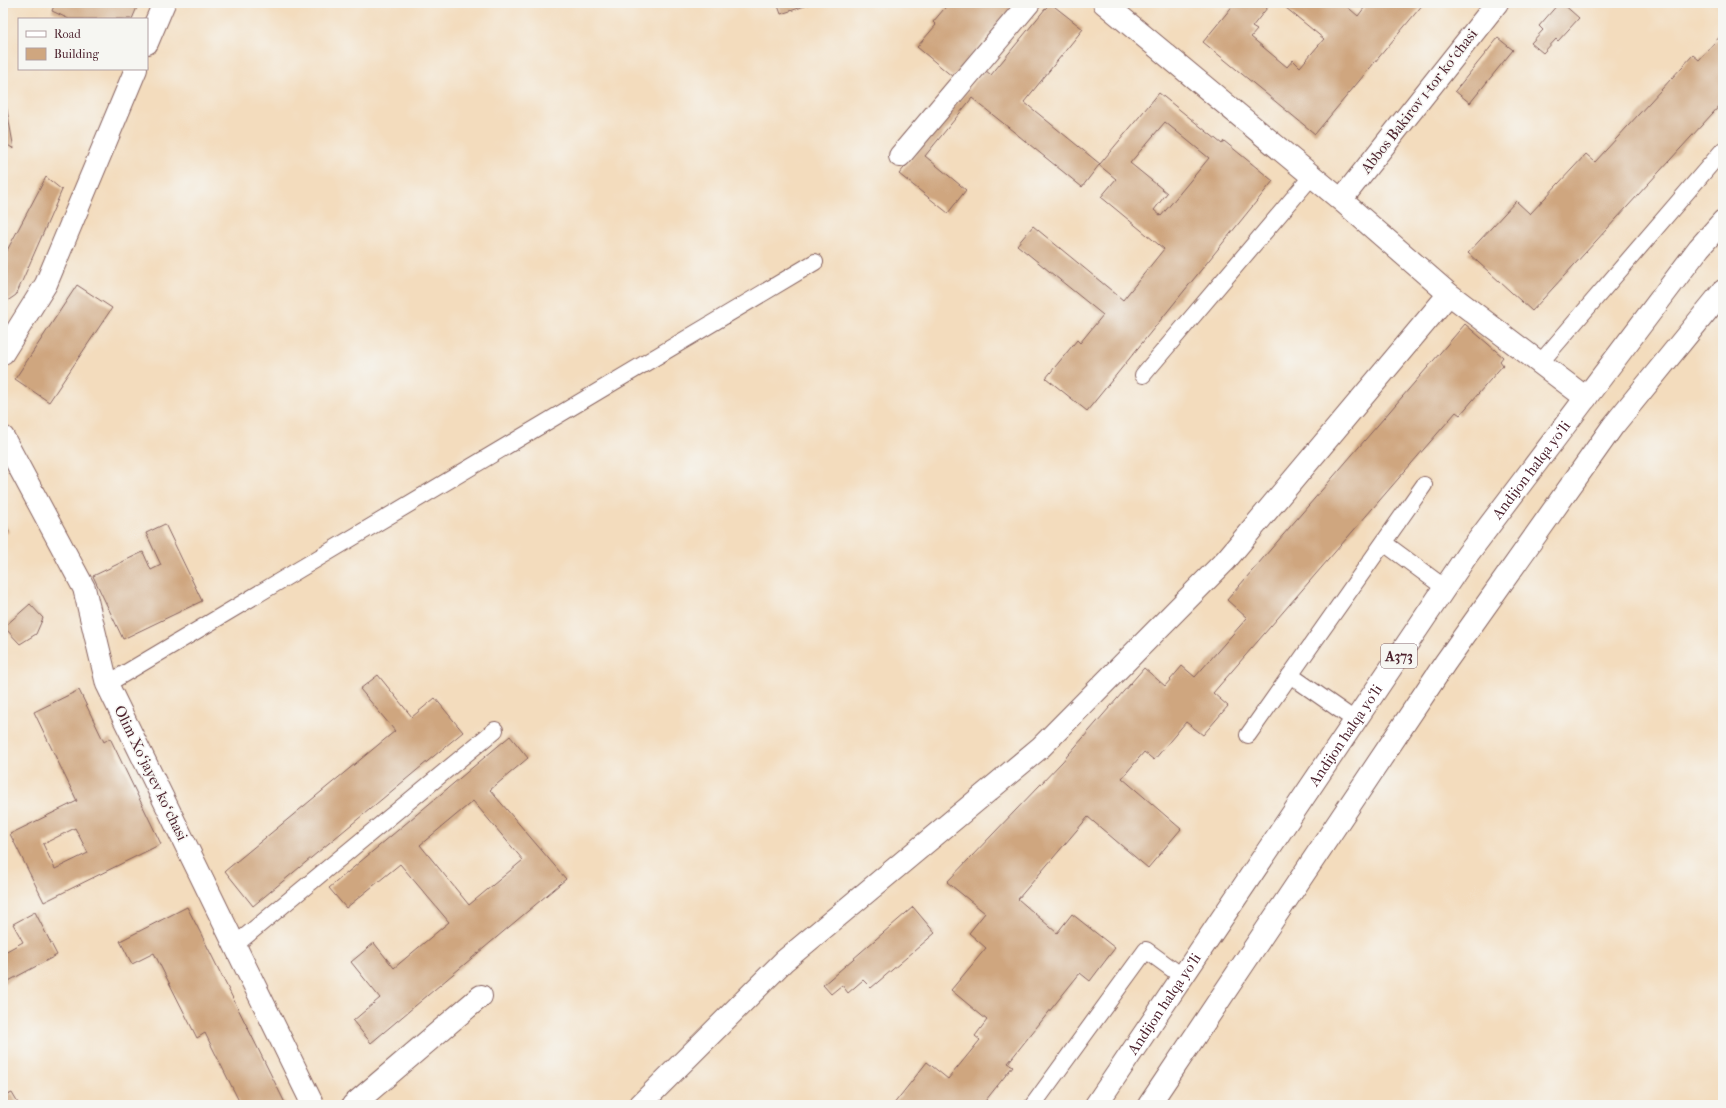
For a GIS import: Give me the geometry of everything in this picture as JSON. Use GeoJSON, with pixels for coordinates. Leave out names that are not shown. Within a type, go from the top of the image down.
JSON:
{"type":"FeatureCollection","features":[{"type":"Feature","properties":{"kind":"main road"},"geometry":{"type":"LineString","coordinates":[[148,41],[164,3]]}},
{"type":"Feature","properties":{"kind":"main road"},"geometry":{"type":"LineString","coordinates":[[900,156],[1029,3]]}},
{"type":"Feature","properties":{"kind":"main road"},"geometry":{"type":"LineString","coordinates":[[1104,3],[1341,200],[1449,294],[1586,398]]}},
{"type":"Feature","properties":{"kind":"main road","name":"Abbos Bakirov 1-tor koʻchasi"},"geometry":{"type":"LineString","coordinates":[[1341,200],[1497,3]]}},
{"type":"Feature","properties":{"kind":"main road"},"geometry":{"type":"LineString","coordinates":[[3,353],[46,284],[136,70]]}},
{"type":"Feature","properties":{"kind":"main road","name":"Andijon halqa yo‘li"},"geometry":{"type":"LineString","coordinates":[[1096,1105],[1468,555],[1699,248],[1723,221]]}},
{"type":"Feature","properties":{"kind":"main road","name":"A373"},"geometry":{"type":"LineString","coordinates":[[1149,1105],[1450,657],[1612,426],[1723,291]]}},
{"type":"Feature","properties":{"kind":"main road"},"geometry":{"type":"LineString","coordinates":[[640,1105],[784,962],[1041,747],[1226,560],[1449,294]]}},
{"type":"Feature","properties":{"kind":"main road","name":"Olim Xoʻjayev koʻchasi"},"geometry":{"type":"LineString","coordinates":[[3,437],[84,588],[107,684],[313,1105]]}},
{"type":"Feature","properties":{"kind":"main road"},"geometry":{"type":"LineString","coordinates":[[353,1105],[481,996]]}},
{"type":"Feature","properties":{"kind":"lane"},"geometry":{"type":"LineString","coordinates":[[1540,363],[1723,150]]}},
{"type":"Feature","properties":{"kind":"lane"},"geometry":{"type":"LineString","coordinates":[[1143,375],[1312,176]]}},
{"type":"Feature","properties":{"kind":"lane"},"geometry":{"type":"LineString","coordinates":[[107,684],[815,262]]}},
{"type":"Feature","properties":{"kind":"lane"},"geometry":{"type":"LineString","coordinates":[[1248,735],[1424,485]]}},
{"type":"Feature","properties":{"kind":"lane"},"geometry":{"type":"LineString","coordinates":[[1384,543],[1445,588]]}},
{"type":"Feature","properties":{"kind":"lane"},"geometry":{"type":"LineString","coordinates":[[1290,675],[1356,721]]}},
{"type":"Feature","properties":{"kind":"lane"},"geometry":{"type":"LineString","coordinates":[[235,946],[495,730]]}},
{"type":"Feature","properties":{"kind":"lane"},"geometry":{"type":"LineString","coordinates":[[1033,1105],[1146,950],[1183,977]]}},
{"type":"Feature","properties":{"kind":"building"},"geometry":{"type":"Polygon","coordinates":[[[55,3],[133,3],[138,5],[132,18],[67,18],[52,11],[55,3]]]}},
{"type":"Feature","properties":{"kind":"building"},"geometry":{"type":"Polygon","coordinates":[[[777,3],[814,3],[781,14],[777,3]]]}},
{"type":"Feature","properties":{"kind":"building"},"geometry":{"type":"Polygon","coordinates":[[[949,3],[1015,3],[953,77],[917,47],[936,25],[933,22],[949,3]]]}},
{"type":"Feature","properties":{"kind":"building"},"geometry":{"type":"Polygon","coordinates":[[[1050,3],[1083,29],[1024,102],[1100,164],[1159,93],[1222,144],[1224,141],[1273,181],[1087,411],[1046,378],[1077,340],[1080,343],[1103,315],[1017,245],[1033,226],[1123,300],[1164,249],[1101,197],[1116,179],[1099,165],[1082,187],[972,98],[925,156],[966,190],[948,213],[899,174],[985,70],[991,75],[1050,3]],[[1165,122],[1130,163],[1167,193],[1154,210],[1161,216],[1209,158],[1165,122]]]}},
{"type":"Feature","properties":{"kind":"building"},"geometry":{"type":"Polygon","coordinates":[[[1235,3],[1271,3],[1252,27],[1257,30],[1251,37],[1287,67],[1293,60],[1300,67],[1324,39],[1280,3],[1343,3],[1358,16],[1368,3],[1424,3],[1315,134],[1203,42],[1235,3]]]}},
{"type":"Feature","properties":{"kind":"building"},"geometry":{"type":"Polygon","coordinates":[[[1559,3],[1562,3],[1579,18],[1558,41],[1556,39],[1543,53],[1531,43],[1543,30],[1539,26],[1559,3]]]}},
{"type":"Feature","properties":{"kind":"building"},"geometry":{"type":"Polygon","coordinates":[[[1723,33],[1723,79],[1721,80],[1723,82],[1723,102],[1532,311],[1468,253],[1516,201],[1530,214],[1586,154],[1595,162],[1693,55],[1699,60],[1723,33]]]}},
{"type":"Feature","properties":{"kind":"building"},"geometry":{"type":"Polygon","coordinates":[[[1498,38],[1513,50],[1470,103],[1455,91],[1498,38]]]}},
{"type":"Feature","properties":{"kind":"building"},"geometry":{"type":"Polygon","coordinates":[[[3,94],[14,149],[6,144],[3,149],[3,94]]]}},
{"type":"Feature","properties":{"kind":"building"},"geometry":{"type":"Polygon","coordinates":[[[46,177],[62,190],[16,295],[3,304],[3,258],[46,177]]]}},
{"type":"Feature","properties":{"kind":"building"},"geometry":{"type":"Polygon","coordinates":[[[77,285],[112,308],[49,402],[15,379],[77,285]]]}},
{"type":"Feature","properties":{"kind":"building"},"geometry":{"type":"Polygon","coordinates":[[[1465,324],[1503,357],[1500,361],[1503,365],[1460,415],[1456,412],[1213,693],[1228,706],[1203,735],[1186,722],[1154,760],[1144,752],[1122,778],[1181,829],[1148,868],[1088,817],[1018,899],[1057,933],[1072,914],[1115,948],[1090,981],[1080,973],[1008,1063],[1013,1066],[982,1105],[893,1105],[927,1062],[948,1079],[980,1040],[975,1036],[987,1020],[951,990],[986,948],[969,933],[985,913],[947,882],[1062,762],[1144,668],[1165,686],[1182,666],[1195,677],[1247,618],[1227,600],[1465,324]]]}},
{"type":"Feature","properties":{"kind":"building"},"geometry":{"type":"Polygon","coordinates":[[[3,520],[9,532],[3,535],[3,520]]]}},
{"type":"Feature","properties":{"kind":"building"},"geometry":{"type":"Polygon","coordinates":[[[165,524],[202,601],[123,639],[93,576],[143,552],[151,570],[161,565],[146,533],[165,524]]]}},
{"type":"Feature","properties":{"kind":"building"},"geometry":{"type":"Polygon","coordinates":[[[30,604],[43,618],[36,634],[20,644],[4,627],[30,604]]]}},
{"type":"Feature","properties":{"kind":"building"},"geometry":{"type":"Polygon","coordinates":[[[378,675],[412,717],[435,698],[463,732],[253,906],[225,871],[395,731],[360,689],[378,675]]]}},
{"type":"Feature","properties":{"kind":"building"},"geometry":{"type":"Polygon","coordinates":[[[79,690],[104,742],[110,738],[161,844],[44,902],[10,834],[77,801],[34,712],[79,690]],[[75,828],[43,844],[55,869],[88,853],[75,828]]]}},
{"type":"Feature","properties":{"kind":"building"},"geometry":{"type":"Polygon","coordinates":[[[510,736],[528,758],[490,790],[566,879],[371,1043],[353,1021],[380,998],[351,962],[374,943],[394,968],[449,922],[400,864],[346,908],[329,888],[510,736]],[[473,801],[420,845],[469,905],[523,860],[473,801]]]}},
{"type":"Feature","properties":{"kind":"building"},"geometry":{"type":"Polygon","coordinates":[[[187,907],[286,1105],[241,1105],[205,1033],[197,1038],[154,953],[132,964],[120,941],[187,907]]]}},
{"type":"Feature","properties":{"kind":"building"},"geometry":{"type":"Polygon","coordinates":[[[913,907],[935,933],[871,988],[863,980],[848,993],[842,985],[831,994],[823,985],[913,907]]]}},
{"type":"Feature","properties":{"kind":"building"},"geometry":{"type":"Polygon","coordinates":[[[35,912],[57,955],[3,984],[3,953],[23,942],[13,924],[35,912]]]}},
{"type":"Feature","properties":{"kind":"building"},"geometry":{"type":"Polygon","coordinates":[[[3,1093],[5,1096],[12,1093],[19,1105],[3,1105],[3,1093]]]}}]}
